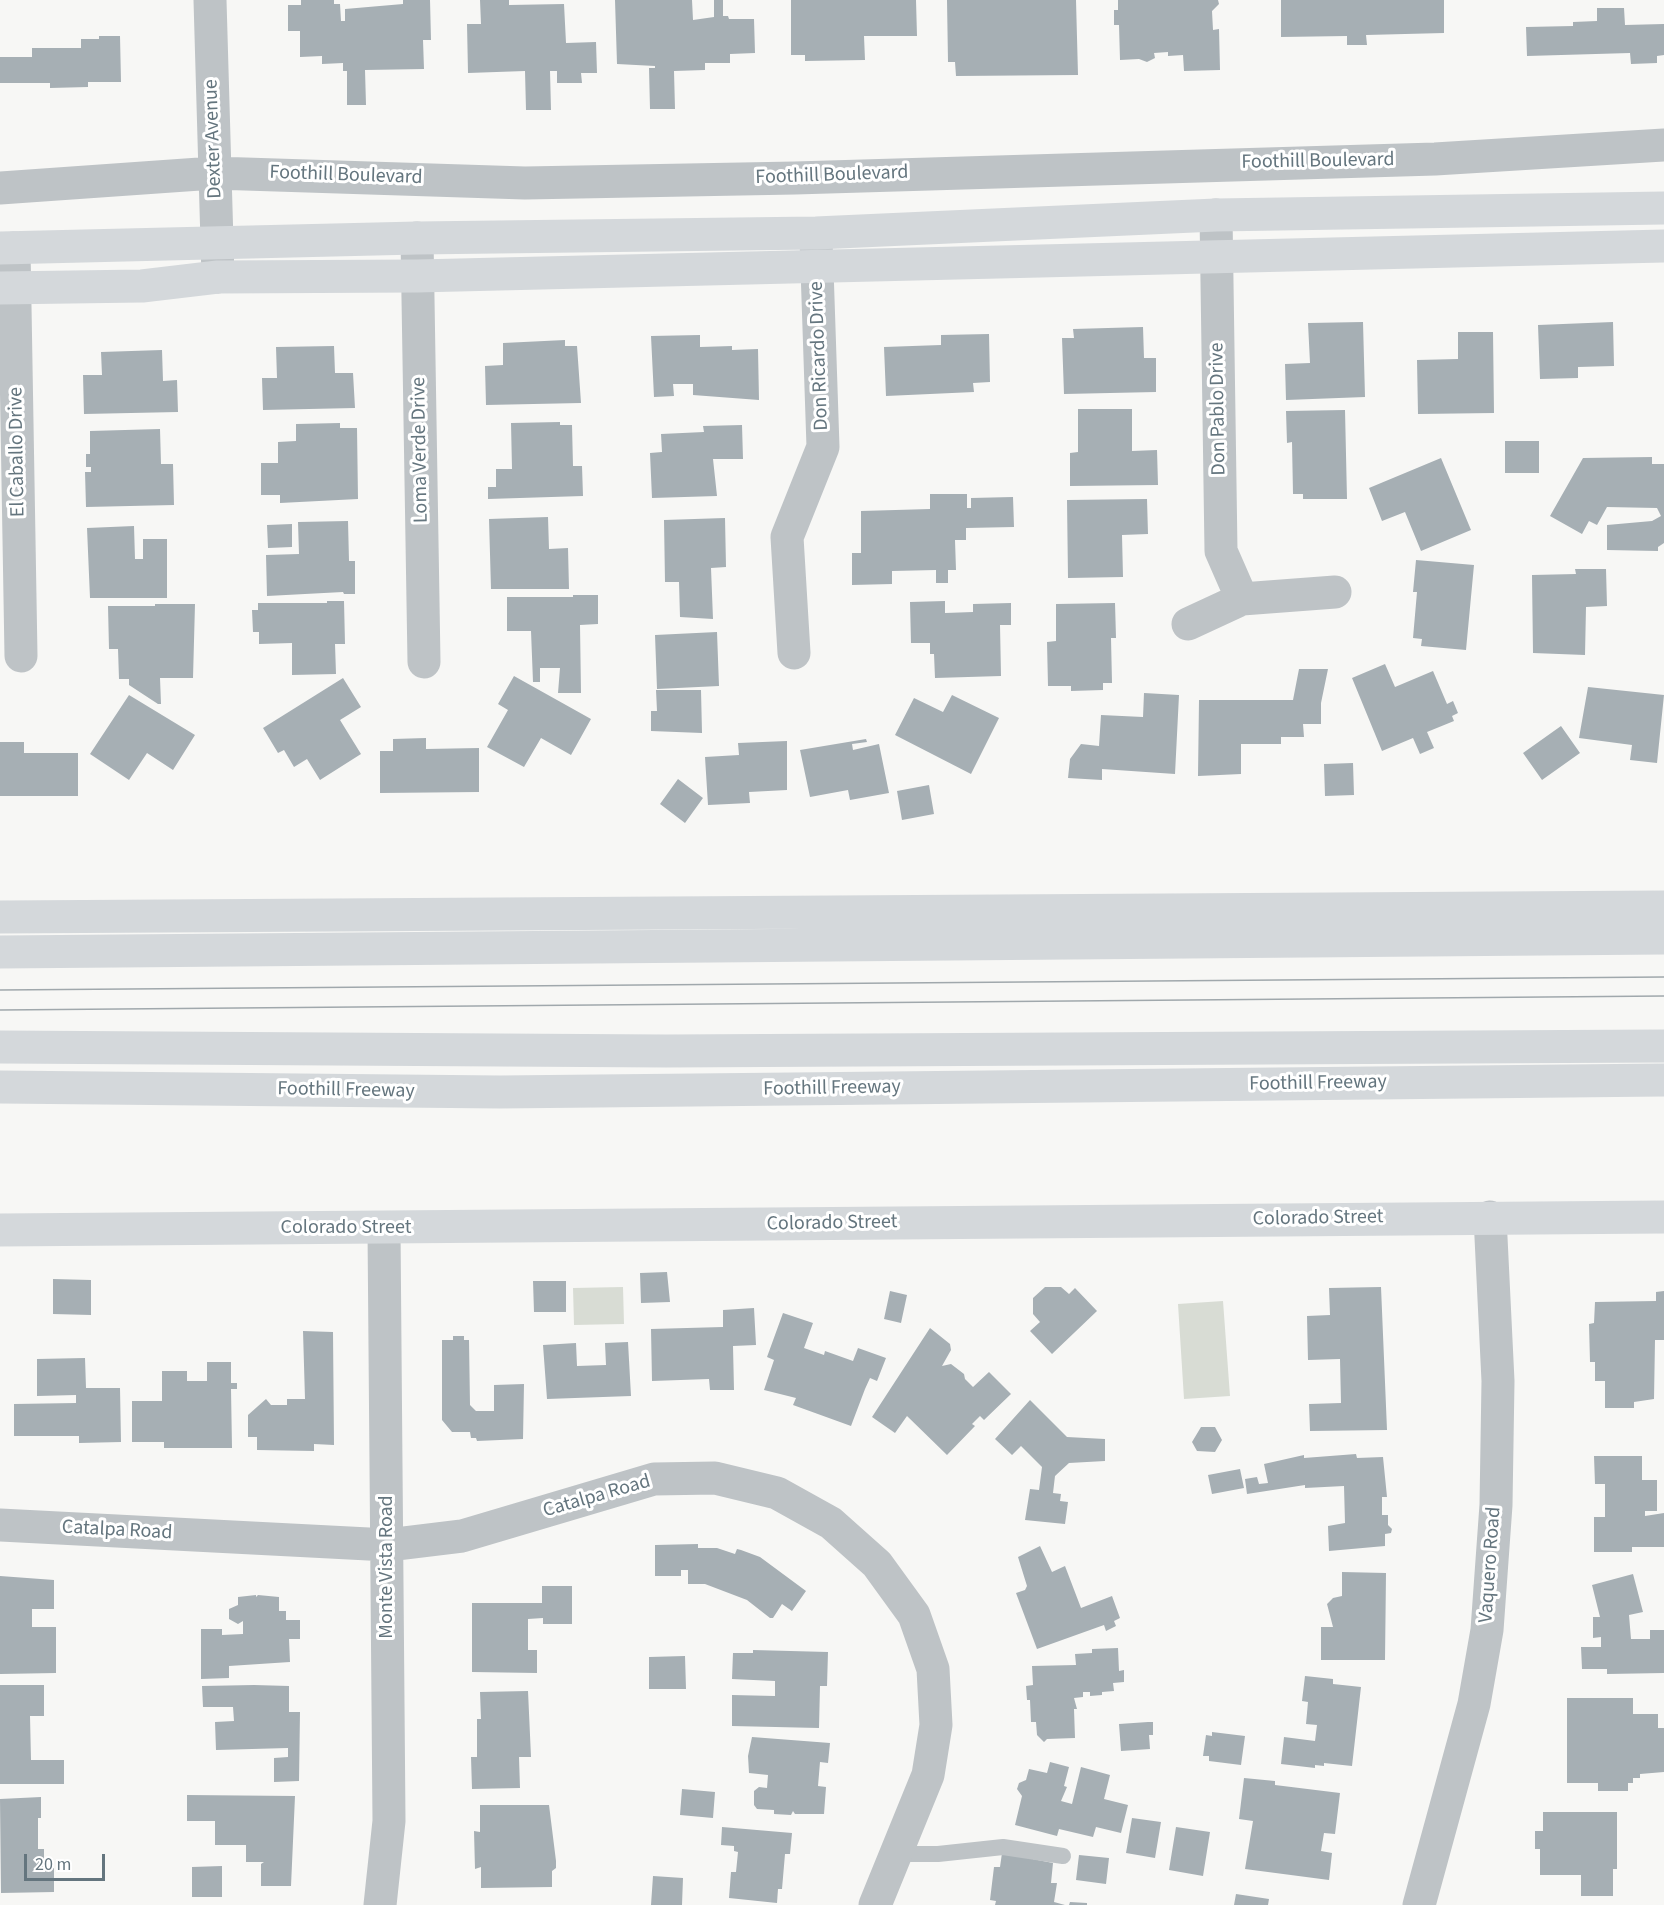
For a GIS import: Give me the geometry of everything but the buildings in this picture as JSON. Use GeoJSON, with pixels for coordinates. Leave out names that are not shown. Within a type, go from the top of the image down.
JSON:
{"type":"FeatureCollection","features":[{"type":"Feature","properties":{"kind":"main road"},"geometry":{"type":"LineString","coordinates":[[7,248],[417,238],[816,233],[1216,215],[1664,208]]}},
{"type":"Feature","properties":{"kind":"main road"},"geometry":{"type":"LineString","coordinates":[[8,288],[142,286],[218,277],[417,276],[1664,246]]}},
{"type":"Feature","properties":{"kind":"main road"},"geometry":{"type":"LineString","coordinates":[[0,917],[390,912],[1486,910],[1664,907]]}},
{"type":"Feature","properties":{"kind":"main road"},"geometry":{"type":"LineString","coordinates":[[0,952],[1664,938]]}},
{"type":"Feature","properties":{"kind":"main road"},"geometry":{"type":"LineString","coordinates":[[0,1047],[677,1051],[1664,1046]]}},
{"type":"Feature","properties":{"kind":"main road","name":"Foothill Freeway"},"geometry":{"type":"LineString","coordinates":[[0,1087],[500,1092],[1664,1080]]}},
{"type":"Feature","properties":{"kind":"main road"},"geometry":{"type":"LineString","coordinates":[[0,1109],[500,1092]]}},
{"type":"Feature","properties":{"kind":"main road","name":"Colorado Street"},"geometry":{"type":"LineString","coordinates":[[0,1230],[384,1229],[1664,1217]]}},
{"type":"Feature","properties":{"kind":"street","name":"Dexter Avenue"},"geometry":{"type":"LineString","coordinates":[[210,0],[218,277]]}},
{"type":"Feature","properties":{"kind":"street","name":"Foothill Boulevard"},"geometry":{"type":"LineString","coordinates":[[0,188],[214,173],[561,183],[1436,159],[1664,145]]}},
{"type":"Feature","properties":{"kind":"street","name":"Don Pablo Drive"},"geometry":{"type":"LineString","coordinates":[[1216,215],[1221,551],[1242,599]]}},
{"type":"Feature","properties":{"kind":"street","name":"Don Ricardo Drive"},"geometry":{"type":"LineString","coordinates":[[794,653],[787,537],[823,447],[816,233]]}},
{"type":"Feature","properties":{"kind":"street","name":"Loma Verde Drive"},"geometry":{"type":"LineString","coordinates":[[417,238],[424,662]]}},
{"type":"Feature","properties":{"kind":"street","name":"El Caballo Drive"},"geometry":{"type":"LineString","coordinates":[[7,248],[21,656]]}},
{"type":"Feature","properties":{"kind":"street"},"geometry":{"type":"LineString","coordinates":[[1188,624],[1242,599],[1335,592]]}},
{"type":"Feature","properties":{"kind":"street","name":"Vaquero Road"},"geometry":{"type":"LineString","coordinates":[[1419,1905],[1474,1704],[1487,1630],[1496,1505],[1497,1381],[1490,1217]]}},
{"type":"Feature","properties":{"kind":"street","name":"Monte Vista Road"},"geometry":{"type":"LineString","coordinates":[[380,1905],[388,1821],[388,1545],[384,1229]]}},
{"type":"Feature","properties":{"kind":"street","name":"Catalpa Road"},"geometry":{"type":"LineString","coordinates":[[0,1525],[388,1545],[462,1536],[654,1479],[715,1478],[777,1493],[831,1523],[877,1564],[914,1615],[933,1669],[936,1725],[928,1775],[875,1905]]}},
{"type":"Feature","properties":{"kind":"lane"},"geometry":{"type":"LineString","coordinates":[[897,1854],[938,1854],[1003,1847],[1063,1856]]}},
{"type":"Feature","properties":{"kind":"shaded area"},"geometry":{"type":"Polygon","coordinates":[[[623,1287],[624,1324],[574,1325],[573,1288],[623,1287]]]}},
{"type":"Feature","properties":{"kind":"shaded area"},"geometry":{"type":"Polygon","coordinates":[[[1223,1301],[1230,1396],[1184,1399],[1178,1304],[1223,1301]]]}},
{"type":"Feature","properties":{"kind":"tram line"},"geometry":{"type":"LineString","coordinates":[[0,990],[1664,977]]}},
{"type":"Feature","properties":{"kind":"tram line"},"geometry":{"type":"LineString","coordinates":[[0,1010],[1664,996]]}}]}
